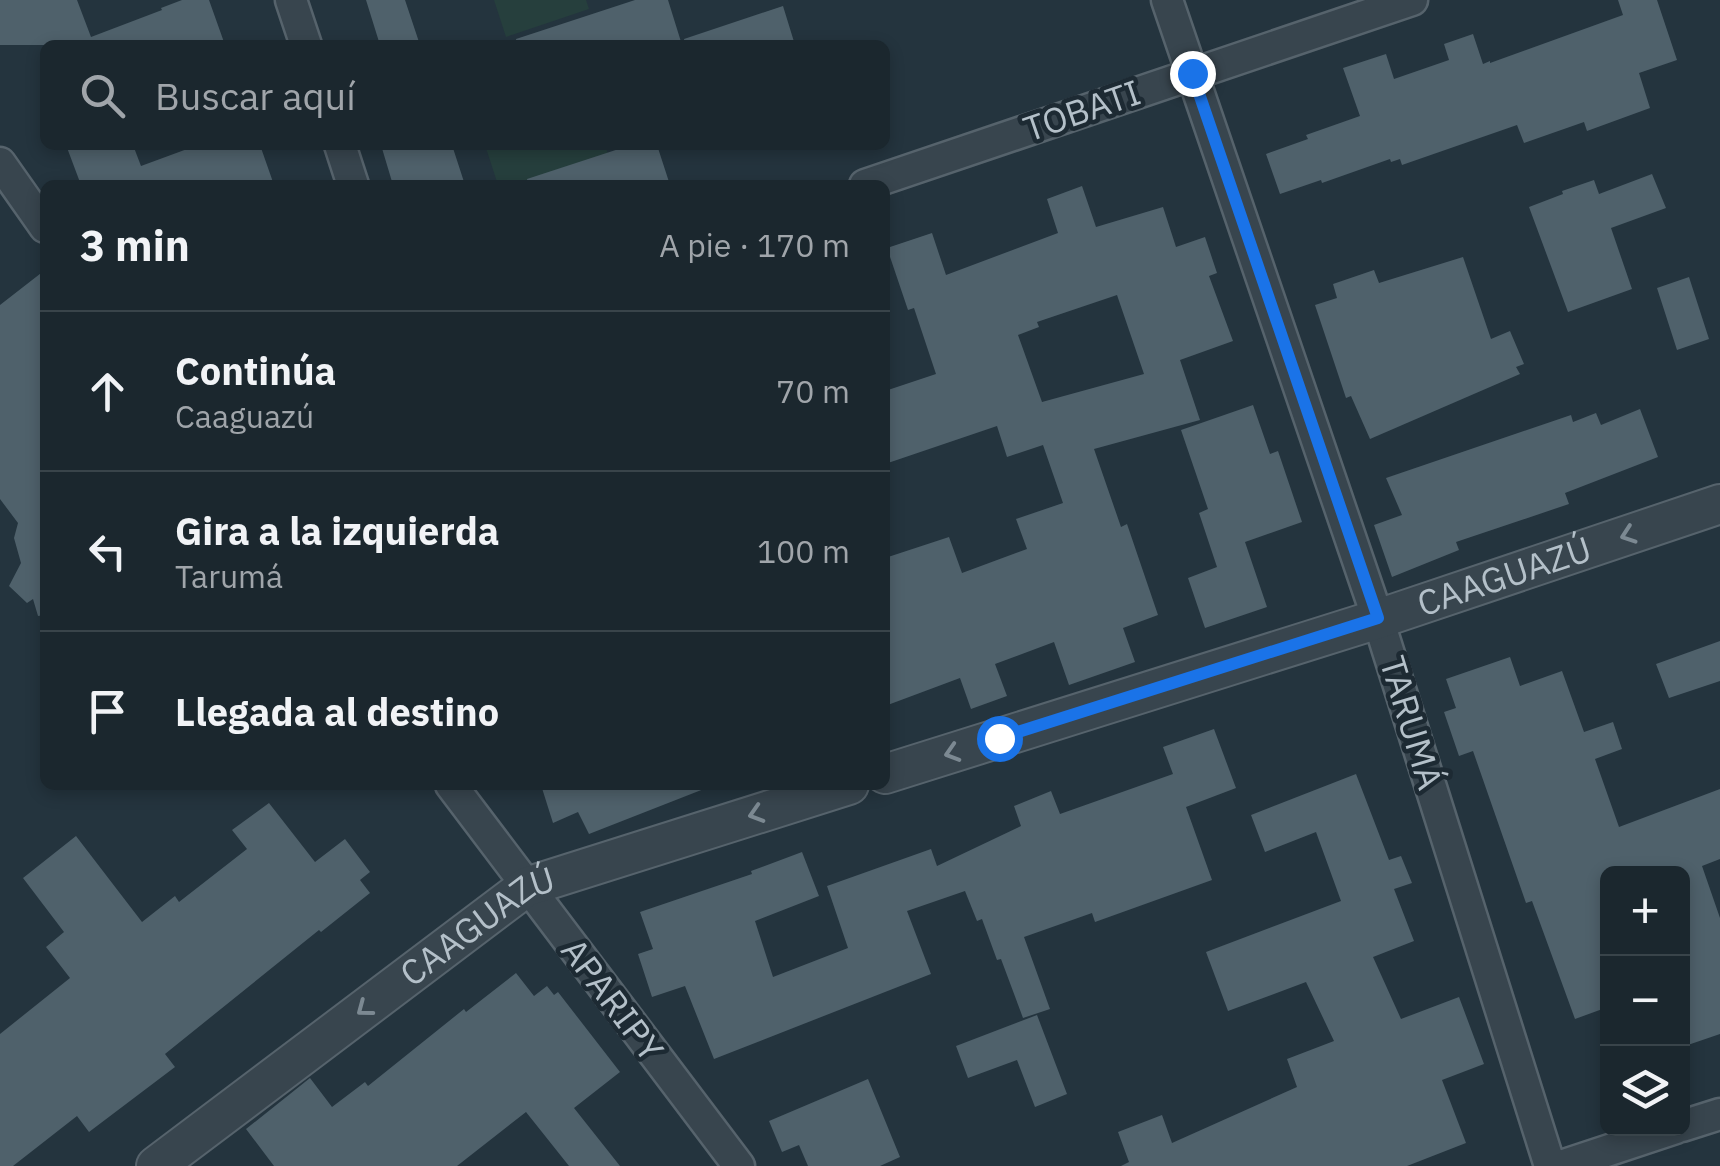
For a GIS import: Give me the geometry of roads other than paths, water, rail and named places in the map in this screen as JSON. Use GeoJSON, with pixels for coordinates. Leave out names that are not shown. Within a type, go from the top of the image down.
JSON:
{"type":"FeatureCollection","features":[{"type":"Feature","properties":{"kind":"street"},"geometry":{"type":"LineString","coordinates":[[291,0],[304,40]]}},
{"type":"Feature","properties":{"kind":"street","name":"TARUMÁ"},"geometry":{"type":"LineString","coordinates":[[1167,0],[1378,618],[1550,1166]]}},
{"type":"Feature","properties":{"kind":"street","name":"TOBATI"},"geometry":{"type":"LineString","coordinates":[[880,180],[1412,0]]}},
{"type":"Feature","properties":{"kind":"street"},"geometry":{"type":"LineString","coordinates":[[342,150],[351,180]]}},
{"type":"Feature","properties":{"kind":"street"},"geometry":{"type":"LineString","coordinates":[[0,163],[40,220]]}},
{"type":"Feature","properties":{"kind":"street","name":"CAAGUAZÚ"},"geometry":{"type":"LineString","coordinates":[[890,772],[1378,618],[1720,504]]}},
{"type":"Feature","properties":{"kind":"street","name":"APARIPY"},"geometry":{"type":"LineString","coordinates":[[455,790],[738,1166]]}},
{"type":"Feature","properties":{"kind":"street","name":"CAAGUAZÚ"},"geometry":{"type":"LineString","coordinates":[[156,1166],[526,887],[833,790]]}},
{"type":"Feature","properties":{"kind":"street"},"geometry":{"type":"LineString","coordinates":[[1690,1124],[1720,1114]]}},
{"type":"Feature","properties":{"kind":"street"},"geometry":{"type":"LineString","coordinates":[[1561,1166],[1654,1136]]}}]}
